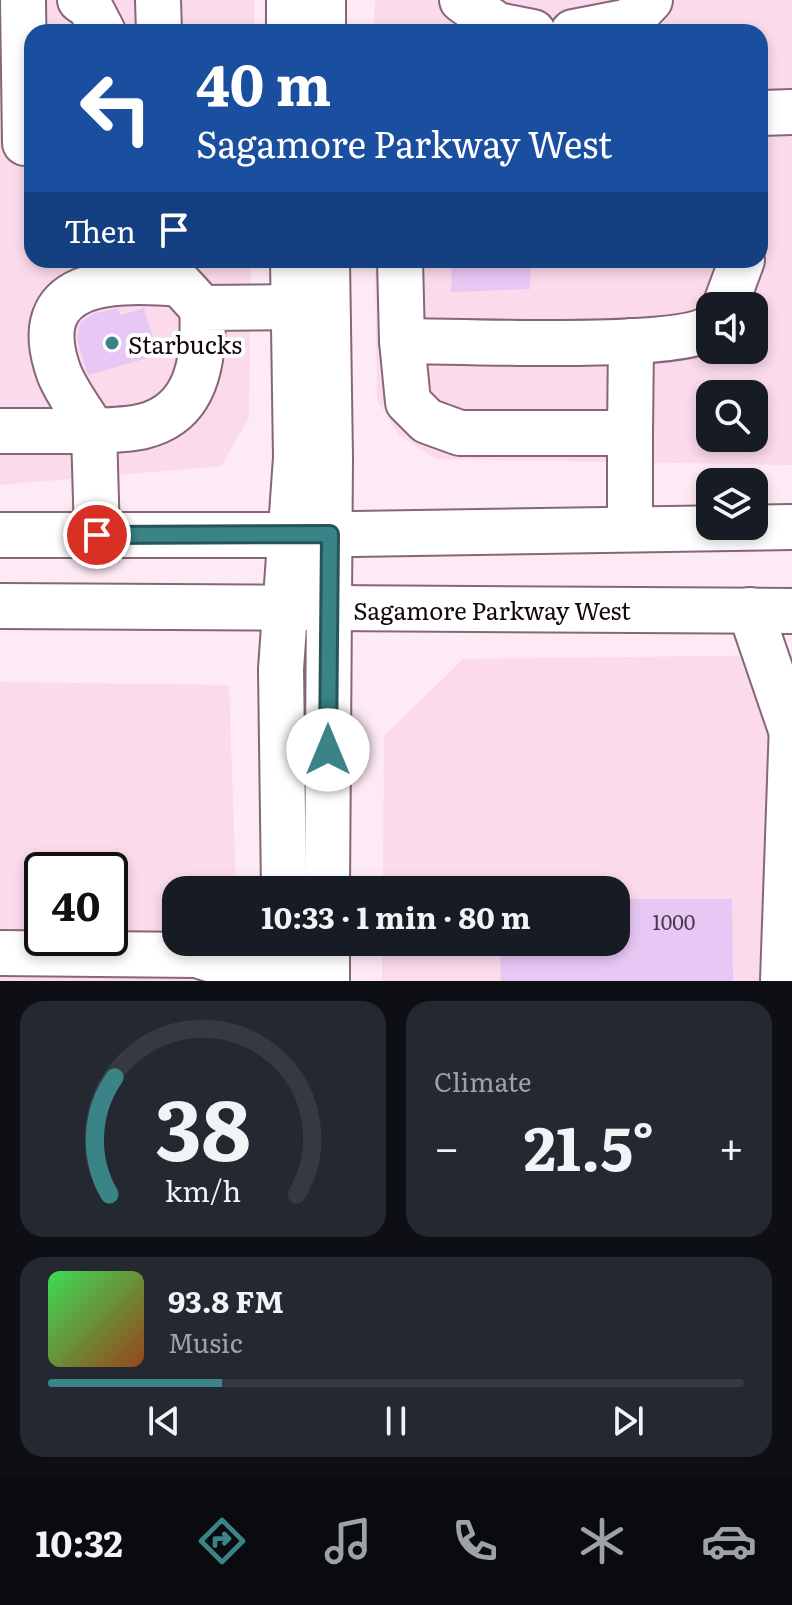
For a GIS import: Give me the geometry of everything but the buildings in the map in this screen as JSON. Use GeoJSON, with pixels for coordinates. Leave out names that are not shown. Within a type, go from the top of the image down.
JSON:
{"type":"FeatureCollection","features":[{"type":"Feature","properties":{"kind":"main road"},"geometry":{"type":"LineString","coordinates":[[19,143],[23,0]]}},
{"type":"Feature","properties":{"kind":"main road"},"geometry":{"type":"LineString","coordinates":[[80,0],[90,7],[99,24]]}},
{"type":"Feature","properties":{"kind":"main road"},"geometry":{"type":"LineString","coordinates":[[158,0],[159,24]]}},
{"type":"Feature","properties":{"kind":"main road"},"geometry":{"type":"LineString","coordinates":[[182,0],[182,24]]}},
{"type":"Feature","properties":{"kind":"main road"},"geometry":{"type":"LineString","coordinates":[[289,0],[289,24]]}},
{"type":"Feature","properties":{"kind":"main road"},"geometry":{"type":"LineString","coordinates":[[323,0],[323,24]]}},
{"type":"Feature","properties":{"kind":"main road"},"geometry":{"type":"LineString","coordinates":[[462,0],[496,24]]}},
{"type":"Feature","properties":{"kind":"main road"},"geometry":{"type":"LineString","coordinates":[[543,24],[568,0]]}},
{"type":"Feature","properties":{"kind":"main road"},"geometry":{"type":"LineString","coordinates":[[614,24],[630,21],[650,0]]}},
{"type":"Feature","properties":{"kind":"main road"},"geometry":{"type":"LineString","coordinates":[[768,113],[792,112]]}},
{"type":"Feature","properties":{"kind":"main road"},"geometry":{"type":"LineString","coordinates":[[294,268],[297,307],[296,458],[310,535]]}},
{"type":"Feature","properties":{"kind":"main road"},"geometry":{"type":"LineString","coordinates":[[326,876],[308,607],[327,268]]}},
{"type":"Feature","properties":{"kind":"main road"},"geometry":{"type":"LineString","coordinates":[[400,268],[402,341],[408,402],[427,421],[460,433],[630,433]]}},
{"type":"Feature","properties":{"kind":"main road"},"geometry":{"type":"LineString","coordinates":[[730,292],[739,268]]}},
{"type":"Feature","properties":{"kind":"main road"},"geometry":{"type":"LineString","coordinates":[[0,431],[94,431],[145,426],[179,410],[193,389],[199,368],[202,308],[180,284],[151,281],[86,287],[62,300],[52,321],[52,344],[60,374],[94,431],[97,535]]}},
{"type":"Feature","properties":{"kind":"main road"},"geometry":{"type":"LineString","coordinates":[[202,308],[297,307]]}},
{"type":"Feature","properties":{"kind":"main road"},"geometry":{"type":"LineString","coordinates":[[402,341],[631,341],[696,334]]}},
{"type":"Feature","properties":{"kind":"main road"},"geometry":{"type":"LineString","coordinates":[[630,529],[631,341]]}},
{"type":"Feature","properties":{"kind":"main road"},"geometry":{"type":"LineString","coordinates":[[0,535],[310,535],[792,527]]}},
{"type":"Feature","properties":{"kind":"main road","name":"Sagamore Parkway West"},"geometry":{"type":"LineString","coordinates":[[0,606],[771,611]]}},
{"type":"Feature","properties":{"kind":"main road"},"geometry":{"type":"LineString","coordinates":[[284,876],[281,669],[308,607]]}},
{"type":"Feature","properties":{"kind":"main road"},"geometry":{"type":"LineString","coordinates":[[771,611],[791,725],[783,981]]}},
{"type":"Feature","properties":{"kind":"main road"},"geometry":{"type":"LineString","coordinates":[[0,953],[162,949]]}},
{"type":"Feature","properties":{"kind":"main road"},"geometry":{"type":"LineString","coordinates":[[232,956],[277,981]]}},
{"type":"Feature","properties":{"kind":"main road"},"geometry":{"type":"LineString","coordinates":[[284,956],[284,981]]}},
{"type":"Feature","properties":{"kind":"main road"},"geometry":{"type":"LineString","coordinates":[[327,956],[327,981]]}},
{"type":"Feature","properties":{"kind":"shaded area"},"geometry":{"type":"Polygon","coordinates":[[[0,0],[254,0],[254,24],[24,24],[24,268],[251,268],[249,418],[221,466],[0,485],[0,0]]]}},
{"type":"Feature","properties":{"kind":"shaded area"},"geometry":{"type":"Polygon","coordinates":[[[375,0],[792,0],[792,465],[436,459],[399,435],[377,400],[375,268],[768,268],[768,24],[374,24],[375,0]]]}},
{"type":"Feature","properties":{"kind":"shaded area"},"geometry":{"type":"Polygon","coordinates":[[[792,655],[792,981],[382,981],[382,956],[630,956],[630,876],[383,876],[384,736],[463,659],[792,655]]]}},
{"type":"Feature","properties":{"kind":"shaded area"},"geometry":{"type":"Polygon","coordinates":[[[0,682],[229,685],[236,876],[162,876],[162,956],[237,956],[238,981],[0,981],[0,682]]]}},
{"type":"Feature","properties":{"kind":"place","name":"Starbucks"},"geometry":{"type":"Point","coordinates":[112,343]}},
{"type":"Feature","properties":{"kind":"route"},"geometry":{"type":"LineString","coordinates":[[97,535],[330,534],[328,750]]}}]}
